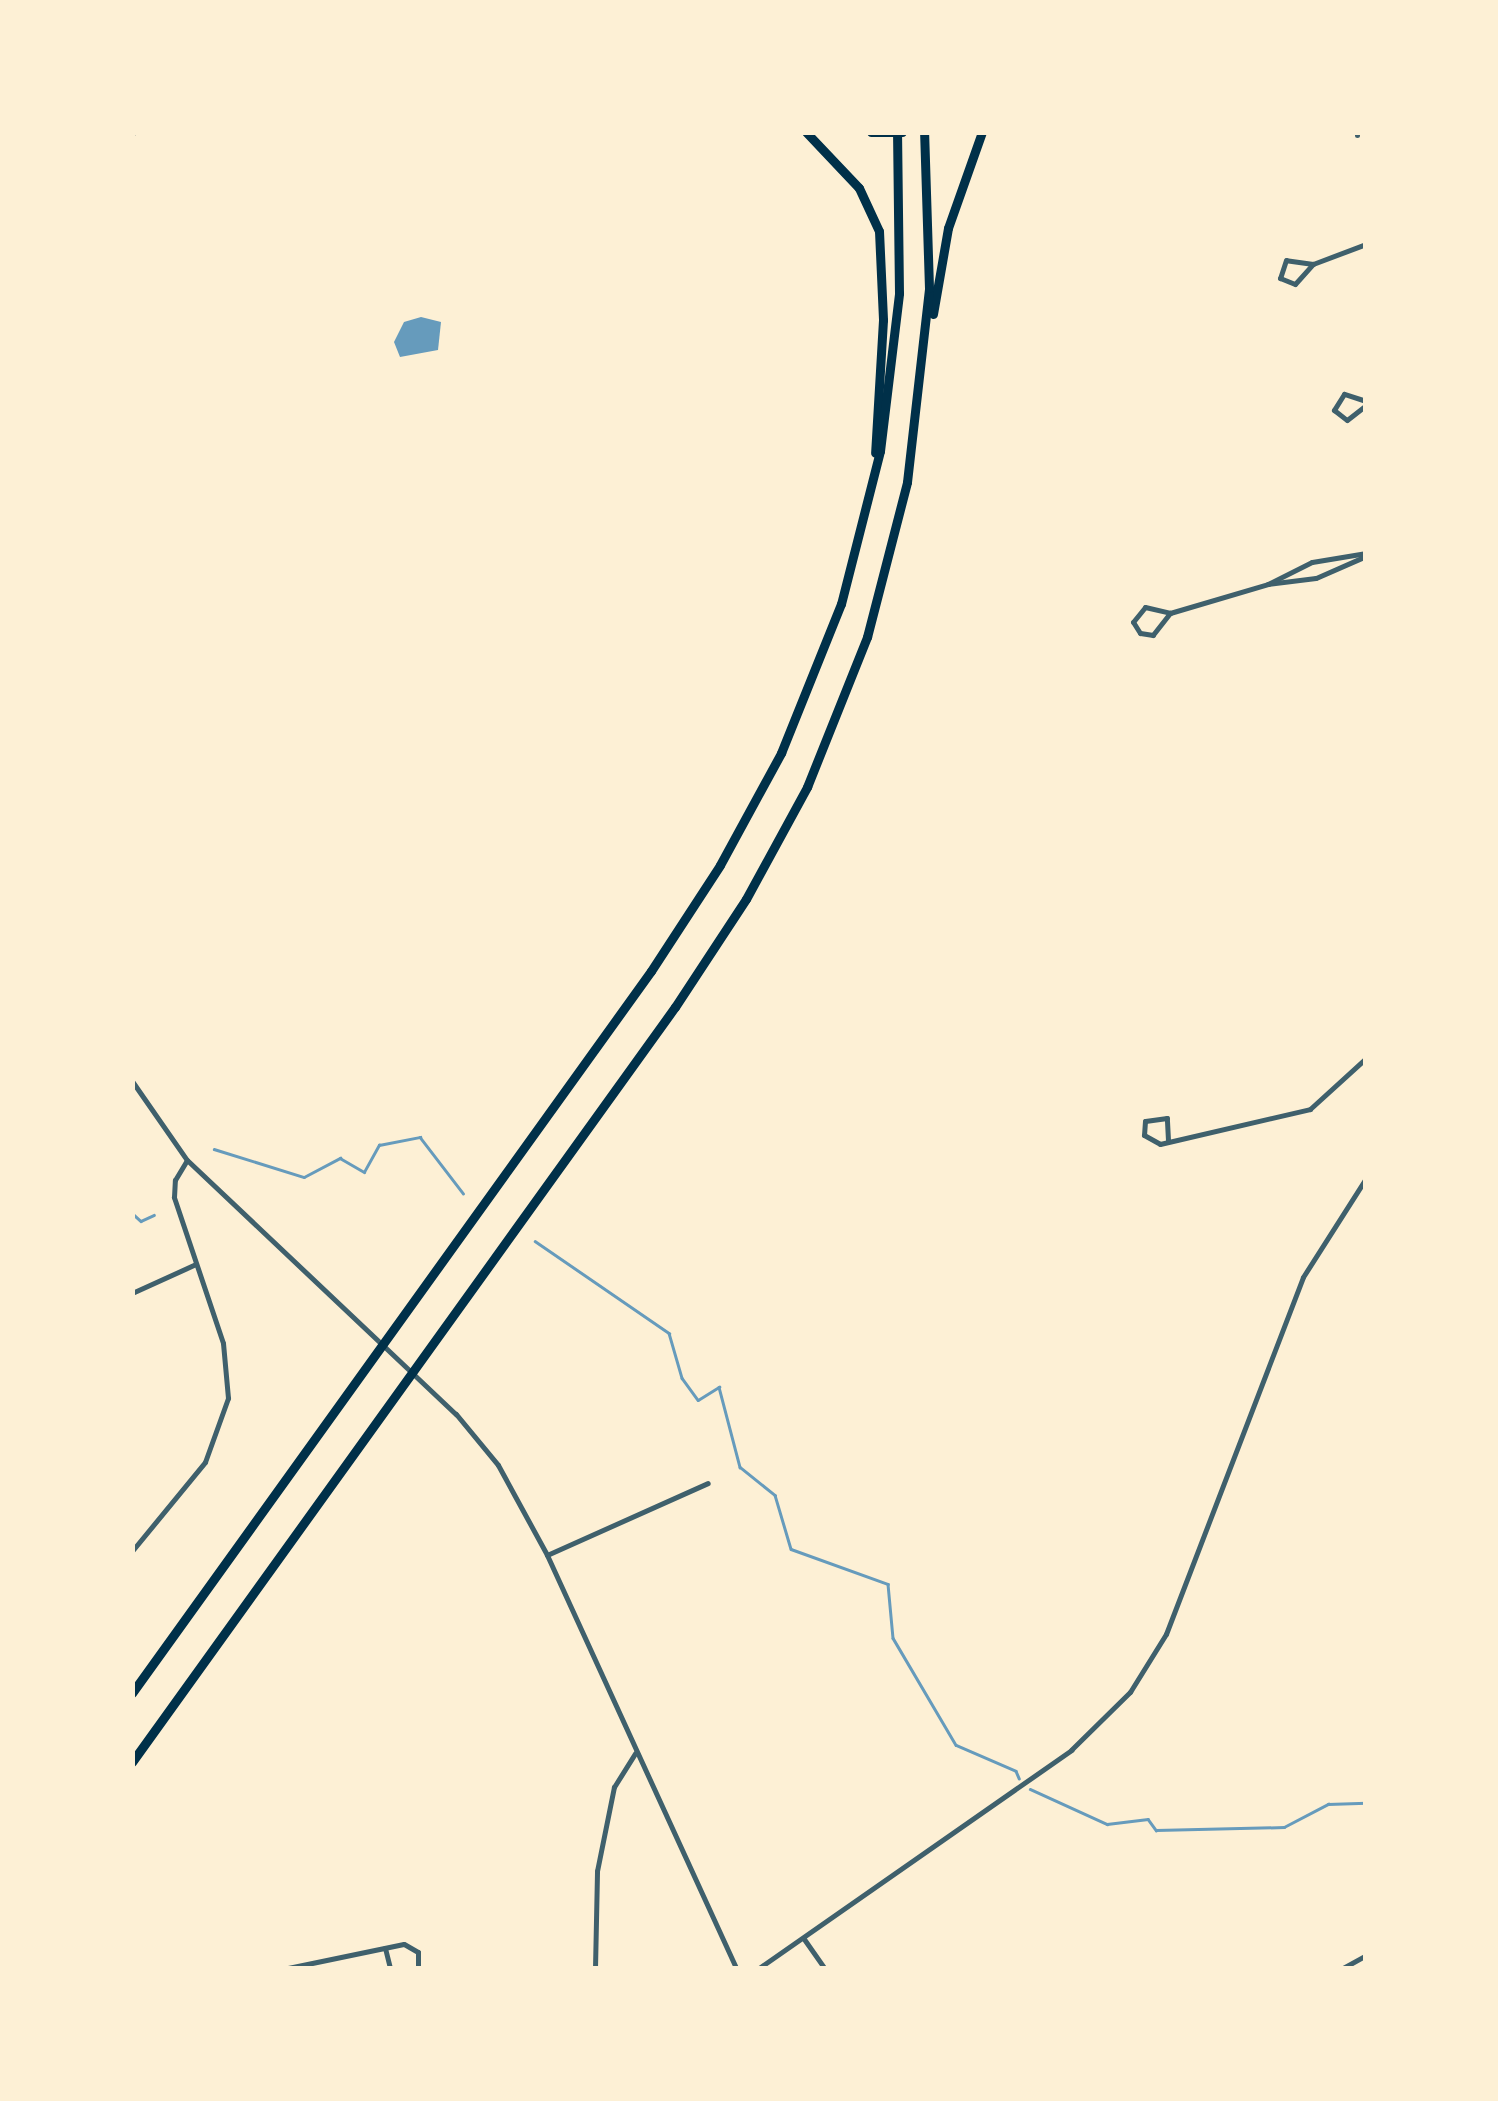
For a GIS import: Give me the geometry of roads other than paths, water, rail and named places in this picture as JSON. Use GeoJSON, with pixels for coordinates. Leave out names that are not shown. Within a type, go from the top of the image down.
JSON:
{"type":"FeatureCollection","features":[{"type":"Feature","properties":{"kind":"highway"},"geometry":{"type":"LineString","coordinates":[[806,132],[863,193],[879,231],[883,320],[874,483]]}},
{"type":"Feature","properties":{"kind":"highway"},"geometry":{"type":"LineString","coordinates":[[132,1692],[605,1036],[720,865],[820,665],[874,483],[897,326],[900,132],[870,132]]}},
{"type":"Feature","properties":{"kind":"highway"},"geometry":{"type":"LineString","coordinates":[[922,386],[929,272],[924,132]]}},
{"type":"Feature","properties":{"kind":"highway"},"geometry":{"type":"LineString","coordinates":[[132,1762],[647,1047],[762,872],[820,758],[868,637],[901,513],[944,244],[982,132]]}},
{"type":"Feature","properties":{"kind":"street"},"geometry":{"type":"LineString","coordinates":[[1314,264],[1286,260],[1280,278],[1295,284],[1314,264],[1366,244]]}},
{"type":"Feature","properties":{"kind":"street"},"geometry":{"type":"LineString","coordinates":[[1344,394],[1366,403],[1348,420],[1334,406],[1344,394]]}},
{"type":"Feature","properties":{"kind":"street"},"geometry":{"type":"LineString","coordinates":[[1268,584],[1312,562],[1366,554]]}},
{"type":"Feature","properties":{"kind":"street"},"geometry":{"type":"LineString","coordinates":[[1170,613],[1152,635],[1134,627],[1141,608],[1170,613],[1268,584],[1316,578],[1366,554]]}},
{"type":"Feature","properties":{"kind":"street"},"geometry":{"type":"LineString","coordinates":[[1312,562],[1316,578]]}},
{"type":"Feature","properties":{"kind":"street"},"geometry":{"type":"LineString","coordinates":[[1168,1140],[1170,1122],[1149,1118],[1146,1139],[1168,1140],[1310,1110],[1366,1058]]}},
{"type":"Feature","properties":{"kind":"street"},"geometry":{"type":"LineString","coordinates":[[132,1082],[187,1160],[443,1402],[498,1465],[547,1555],[736,1968]]}},
{"type":"Feature","properties":{"kind":"street"},"geometry":{"type":"LineString","coordinates":[[132,1551],[197,1475],[226,1411],[226,1356],[174,1193],[187,1160]]}},
{"type":"Feature","properties":{"kind":"street"},"geometry":{"type":"LineString","coordinates":[[759,1968],[1071,1750],[1140,1680],[1166,1634],[1302,1278],[1366,1178]]}},
{"type":"Feature","properties":{"kind":"street"},"geometry":{"type":"LineString","coordinates":[[132,1292],[196,1264]]}},
{"type":"Feature","properties":{"kind":"street"},"geometry":{"type":"LineString","coordinates":[[547,1555],[708,1482]]}},
{"type":"Feature","properties":{"kind":"street"},"geometry":{"type":"LineString","coordinates":[[595,1968],[597,1871],[614,1787],[634,1752]]}},
{"type":"Feature","properties":{"kind":"street"},"geometry":{"type":"LineString","coordinates":[[804,1939],[824,1968]]}},
{"type":"Feature","properties":{"kind":"street"},"geometry":{"type":"LineString","coordinates":[[288,1968],[385,1948],[413,1947],[418,1968]]}},
{"type":"Feature","properties":{"kind":"street"},"geometry":{"type":"LineString","coordinates":[[385,1948],[390,1968]]}},
{"type":"Feature","properties":{"kind":"street"},"geometry":{"type":"LineString","coordinates":[[1343,1968],[1366,1955]]}},
{"type":"Feature","properties":{"kind":"water"},"geometry":{"type":"Polygon","coordinates":[[[421,317],[441,322],[438,350],[400,357],[394,342],[404,322],[421,317]]]}},
{"type":"Feature","properties":{"kind":"waterway"},"geometry":{"type":"LineString","coordinates":[[214,1149],[304,1177],[340,1158],[364,1172],[379,1145],[420,1137],[463,1193]]}},
{"type":"Feature","properties":{"kind":"waterway"},"geometry":{"type":"LineString","coordinates":[[132,1213],[141,1221],[154,1215]]}},
{"type":"Feature","properties":{"kind":"waterway"},"geometry":{"type":"LineString","coordinates":[[535,1241],[669,1333],[682,1378],[698,1400],[719,1387],[740,1467],[775,1495],[791,1549],[888,1584],[893,1638],[956,1745],[1016,1771],[1019,1778]]}},
{"type":"Feature","properties":{"kind":"waterway"},"geometry":{"type":"LineString","coordinates":[[1030,1789],[1107,1824],[1148,1819],[1156,1830],[1284,1827],[1328,1804],[1366,1803]]}}]}
